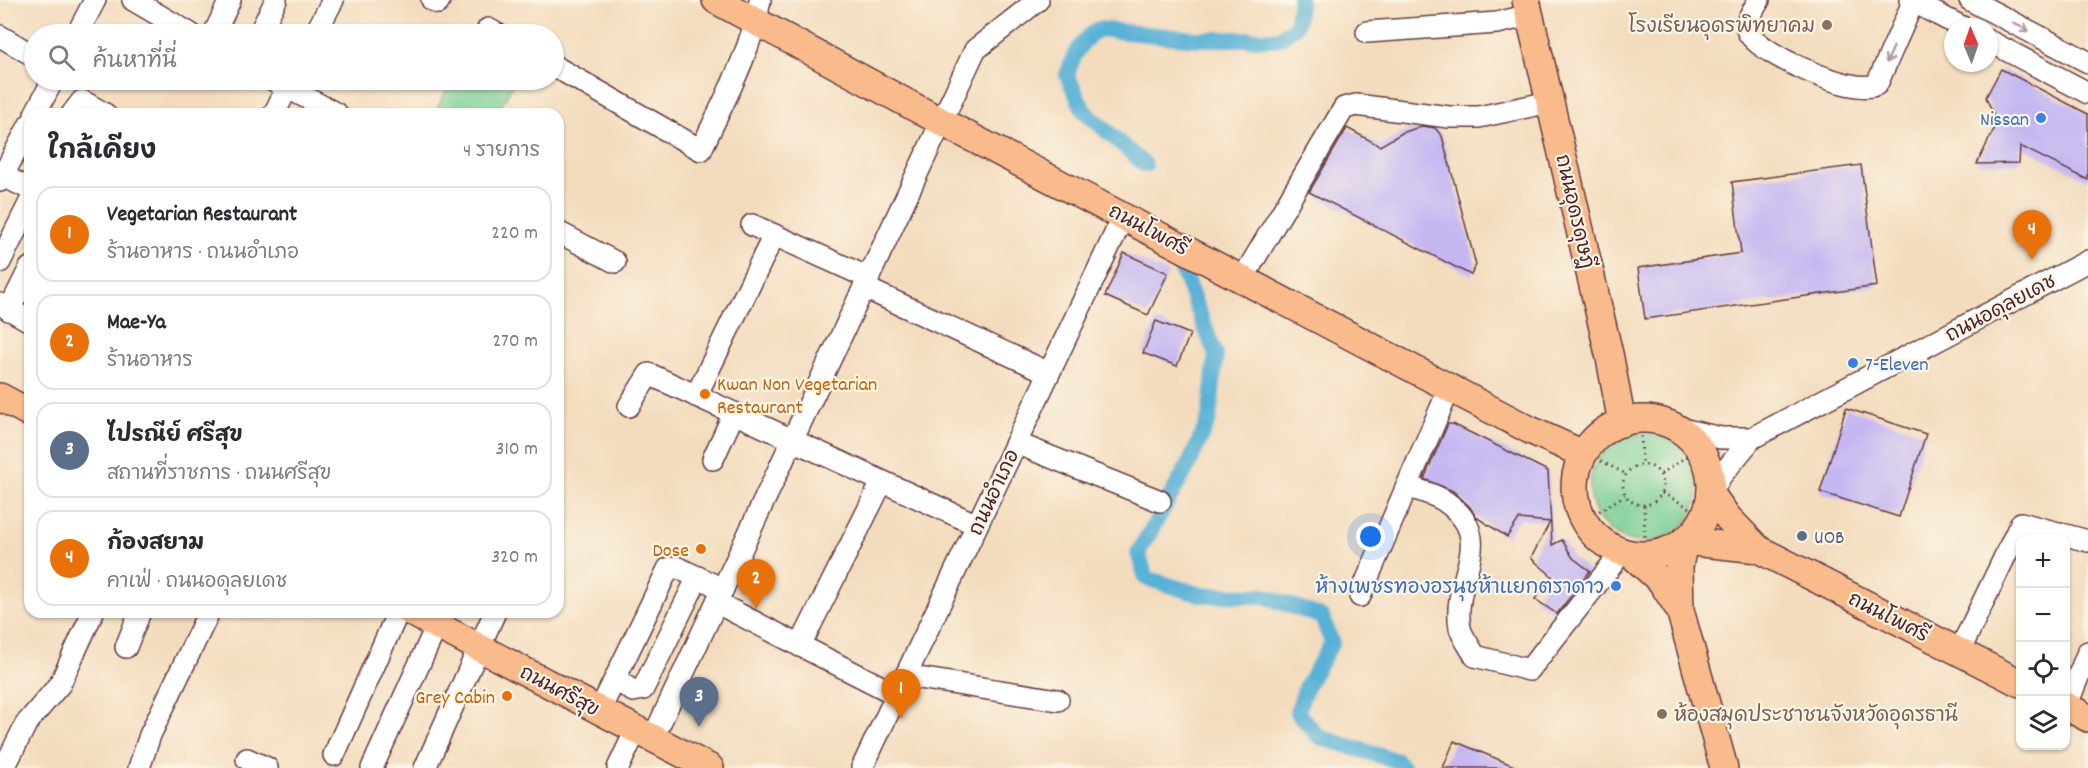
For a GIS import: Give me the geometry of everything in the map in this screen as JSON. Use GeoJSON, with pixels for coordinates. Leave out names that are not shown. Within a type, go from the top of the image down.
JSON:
{"type":"FeatureCollection","features":[{"type":"Feature","properties":{"kind":"main road","name":"ถนนโพศรี"},"geometry":{"type":"LineString","coordinates":[[716,0],[758,11],[942,122],[1124,215],[1530,430],[1584,453]]}},
{"type":"Feature","properties":{"kind":"main road","name":"ถนนอุดรดุษฎี"},"geometry":{"type":"LineString","coordinates":[[1528,8],[1610,358],[1631,421]]}},
{"type":"Feature","properties":{"kind":"main road"},"geometry":{"type":"LineString","coordinates":[[0,397],[24,410]]}},
{"type":"Feature","properties":{"kind":"main road"},"geometry":{"type":"LineString","coordinates":[[1633,554],[1666,551],[1684,541],[1699,526],[1708,505],[1709,471],[1699,448],[1677,428],[1664,422],[1631,421],[1595,438],[1584,453],[1575,482],[1575,497],[1584,521],[1596,537],[1633,554],[1661,581],[1680,610]]}},
{"type":"Feature","properties":{"kind":"main road","name":"ถนนโพศรี"},"geometry":{"type":"LineString","coordinates":[[1708,505],[1728,518],[1758,549],[2016,681]]}},
{"type":"Feature","properties":{"kind":"main road","name":"ถนนโพศรี"},"geometry":{"type":"LineString","coordinates":[[1684,541],[1758,549]]}},
{"type":"Feature","properties":{"kind":"main road"},"geometry":{"type":"LineString","coordinates":[[1684,541],[1679,567],[1680,610],[1724,768]]}},
{"type":"Feature","properties":{"kind":"main road","name":"ถนนศรีสุข"},"geometry":{"type":"LineString","coordinates":[[422,618],[704,767]]}},
{"type":"Feature","properties":{"kind":"street"},"geometry":{"type":"LineString","coordinates":[[82,24],[95,0]]}},
{"type":"Feature","properties":{"kind":"street"},"geometry":{"type":"LineString","coordinates":[[133,0],[174,24]]}},
{"type":"Feature","properties":{"kind":"street"},"geometry":{"type":"LineString","coordinates":[[219,24],[230,0]]}},
{"type":"Feature","properties":{"kind":"street"},"geometry":{"type":"LineString","coordinates":[[264,24],[276,0]]}},
{"type":"Feature","properties":{"kind":"street"},"geometry":{"type":"LineString","coordinates":[[320,24],[333,0]]}},
{"type":"Feature","properties":{"kind":"street"},"geometry":{"type":"LineString","coordinates":[[432,0],[438,3],[439,0]]}},
{"type":"Feature","properties":{"kind":"street"},"geometry":{"type":"LineString","coordinates":[[618,768],[645,734],[720,596],[975,50],[1038,0]]}},
{"type":"Feature","properties":{"kind":"street"},"geometry":{"type":"LineString","coordinates":[[1760,0],[1746,24],[1748,34],[1760,45],[1820,77],[1862,88],[1877,84],[1912,1],[1945,18]]}},
{"type":"Feature","properties":{"kind":"street"},"geometry":{"type":"LineString","coordinates":[[1970,0],[2088,62]]}},
{"type":"Feature","properties":{"kind":"street"},"geometry":{"type":"LineString","coordinates":[[1366,32],[1497,23],[1528,8]]}},
{"type":"Feature","properties":{"kind":"street"},"geometry":{"type":"LineString","coordinates":[[564,72],[701,150],[758,11]]}},
{"type":"Feature","properties":{"kind":"street"},"geometry":{"type":"LineString","coordinates":[[0,36],[24,50]]}},
{"type":"Feature","properties":{"kind":"street"},"geometry":{"type":"LineString","coordinates":[[1998,46],[2088,93]]}},
{"type":"Feature","properties":{"kind":"street"},"geometry":{"type":"LineString","coordinates":[[38,108],[48,90]]}},
{"type":"Feature","properties":{"kind":"street"},"geometry":{"type":"LineString","coordinates":[[276,108],[281,90]]}},
{"type":"Feature","properties":{"kind":"street"},"geometry":{"type":"LineString","coordinates":[[297,90],[328,108]]}},
{"type":"Feature","properties":{"kind":"street"},"geometry":{"type":"LineString","coordinates":[[77,108],[82,101],[94,108]]}},
{"type":"Feature","properties":{"kind":"street"},"geometry":{"type":"LineString","coordinates":[[1243,279],[1344,108],[1356,105],[1449,117],[1479,117],[1550,102]]}},
{"type":"Feature","properties":{"kind":"street"},"geometry":{"type":"LineString","coordinates":[[24,135],[1,178],[24,187]]}},
{"type":"Feature","properties":{"kind":"street"},"geometry":{"type":"LineString","coordinates":[[0,262],[24,213]]}},
{"type":"Feature","properties":{"kind":"street","name":"ถนนอำเภอ"},"geometry":{"type":"LineString","coordinates":[[862,768],[1124,215]]}},
{"type":"Feature","properties":{"kind":"street"},"geometry":{"type":"LineString","coordinates":[[752,225],[1049,372]]}},
{"type":"Feature","properties":{"kind":"street"},"geometry":{"type":"LineString","coordinates":[[564,235],[615,262]]}},
{"type":"Feature","properties":{"kind":"street"},"geometry":{"type":"LineString","coordinates":[[696,396],[774,235]]}},
{"type":"Feature","properties":{"kind":"street","name":"ถนนอดุลยเดช"},"geometry":{"type":"LineString","coordinates":[[1708,505],[1720,477],[1752,438],[2088,261]]}},
{"type":"Feature","properties":{"kind":"street"},"geometry":{"type":"LineString","coordinates":[[24,277],[5,307],[24,318]]}},
{"type":"Feature","properties":{"kind":"street"},"geometry":{"type":"LineString","coordinates":[[629,406],[649,374],[977,525]]}},
{"type":"Feature","properties":{"kind":"street"},"geometry":{"type":"LineString","coordinates":[[1360,596],[1450,387]]}},
{"type":"Feature","properties":{"kind":"street"},"geometry":{"type":"LineString","coordinates":[[713,459],[734,413]]}},
{"type":"Feature","properties":{"kind":"street"},"geometry":{"type":"LineString","coordinates":[[1677,428],[1721,438],[1752,438]]}},
{"type":"Feature","properties":{"kind":"street"},"geometry":{"type":"LineString","coordinates":[[1016,443],[1160,501]]}},
{"type":"Feature","properties":{"kind":"street"},"geometry":{"type":"LineString","coordinates":[[800,646],[882,482]]}},
{"type":"Feature","properties":{"kind":"street"},"geometry":{"type":"LineString","coordinates":[[1407,486],[1445,501],[1470,525],[1472,549],[1461,587],[1460,629],[1475,656],[1529,670],[1633,554]]}},
{"type":"Feature","properties":{"kind":"street"},"geometry":{"type":"LineString","coordinates":[[1959,652],[2021,523],[2088,541]]}},
{"type":"Feature","properties":{"kind":"street"},"geometry":{"type":"LineString","coordinates":[[600,711],[668,569],[676,567],[698,577],[720,596],[800,646],[897,695]]}},
{"type":"Feature","properties":{"kind":"street"},"geometry":{"type":"LineString","coordinates":[[615,679],[633,691],[643,689],[698,577]]}},
{"type":"Feature","properties":{"kind":"street"},"geometry":{"type":"LineString","coordinates":[[4,768],[26,724],[60,684],[90,618]]}},
{"type":"Feature","properties":{"kind":"street"},"geometry":{"type":"LineString","coordinates":[[126,647],[138,618]]}},
{"type":"Feature","properties":{"kind":"street"},"geometry":{"type":"LineString","coordinates":[[139,768],[150,735],[206,618]]}},
{"type":"Feature","properties":{"kind":"street"},"geometry":{"type":"LineString","coordinates":[[334,755],[395,618]]}},
{"type":"Feature","properties":{"kind":"street"},"geometry":{"type":"LineString","coordinates":[[425,768],[492,618]]}},
{"type":"Feature","properties":{"kind":"street"},"geometry":{"type":"LineString","coordinates":[[643,618],[671,631]]}},
{"type":"Feature","properties":{"kind":"street"},"geometry":{"type":"LineString","coordinates":[[372,768],[437,626]]}},
{"type":"Feature","properties":{"kind":"street"},"geometry":{"type":"LineString","coordinates":[[2073,710],[2088,652]]}},
{"type":"Feature","properties":{"kind":"street"},"geometry":{"type":"LineString","coordinates":[[906,676],[1058,700]]}},
{"type":"Feature","properties":{"kind":"street"},"geometry":{"type":"LineString","coordinates":[[247,759],[267,768]]}},
{"type":"Feature","properties":{"kind":"path"},"geometry":{"type":"LineString","coordinates":[[1631,421],[1642,464]]}},
{"type":"Feature","properties":{"kind":"path"},"geometry":{"type":"LineString","coordinates":[[1661,474],[1699,448]]}},
{"type":"Feature","properties":{"kind":"path"},"geometry":{"type":"LineString","coordinates":[[1584,453],[1626,474]]}},
{"type":"Feature","properties":{"kind":"path"},"geometry":{"type":"LineString","coordinates":[[1642,464],[1653,467],[1661,474],[1664,485],[1662,493],[1655,502],[1644,505],[1634,503],[1626,495],[1623,485],[1626,474],[1642,464]]}},
{"type":"Feature","properties":{"kind":"path"},"geometry":{"type":"LineString","coordinates":[[1662,493],[1708,505]]}},
{"type":"Feature","properties":{"kind":"path"},"geometry":{"type":"LineString","coordinates":[[1584,521],[1626,495]]}},
{"type":"Feature","properties":{"kind":"path"},"geometry":{"type":"LineString","coordinates":[[1633,554],[1644,505]]}},
{"type":"Feature","properties":{"kind":"green space"},"geometry":{"type":"Polygon","coordinates":[[[447,90],[510,90],[500,108],[437,108],[447,90]]]}},
{"type":"Feature","properties":{"kind":"green space"},"geometry":{"type":"Polygon","coordinates":[[[1644,434],[1665,438],[1683,449],[1694,467],[1698,488],[1694,509],[1683,527],[1665,538],[1644,542],[1623,538],[1605,527],[1594,509],[1590,488],[1594,467],[1605,449],[1623,438],[1644,434]]]}},
{"type":"Feature","properties":{"kind":"building","name":"Nissan"},"geometry":{"type":"Polygon","coordinates":[[[2001,69],[2088,114],[2088,180],[2020,146],[2019,163],[1977,164],[1997,123],[1986,97],[2001,69]]]}},
{"type":"Feature","properties":{"kind":"building"},"geometry":{"type":"Polygon","coordinates":[[[1422,126],[1435,128],[1442,136],[1476,265],[1471,275],[1309,192],[1347,128],[1380,146],[1402,133],[1422,126]]]}},
{"type":"Feature","properties":{"kind":"building"},"geometry":{"type":"Polygon","coordinates":[[[1861,165],[1877,286],[1645,319],[1638,268],[1741,253],[1732,182],[1861,165]]]}},
{"type":"Feature","properties":{"kind":"building"},"geometry":{"type":"Polygon","coordinates":[[[1124,253],[1168,273],[1148,315],[1105,296],[1124,253]]]}},
{"type":"Feature","properties":{"kind":"building"},"geometry":{"type":"Polygon","coordinates":[[[1156,321],[1190,334],[1177,366],[1143,353],[1156,321]]]}},
{"type":"Feature","properties":{"kind":"building"},"geometry":{"type":"Polygon","coordinates":[[[1846,408],[1926,434],[1899,517],[1820,492],[1846,408]]]}},
{"type":"Feature","properties":{"kind":"building"},"geometry":{"type":"Polygon","coordinates":[[[1448,424],[1453,424],[1548,471],[1552,545],[1562,540],[1573,558],[1590,571],[1557,614],[1535,599],[1552,576],[1531,558],[1550,522],[1519,519],[1507,537],[1476,517],[1470,507],[1453,491],[1424,479],[1448,424]]]}},
{"type":"Feature","properties":{"kind":"building"},"geometry":{"type":"Polygon","coordinates":[[[1454,741],[1519,768],[1443,768],[1454,741]]]}},
{"type":"Feature","properties":{"kind":"waterway"},"geometry":{"type":"LineString","coordinates":[[1145,165],[1084,111],[1067,75],[1075,55],[1086,39],[1098,29],[1194,39],[1278,39],[1296,26],[1300,0]]}},
{"type":"Feature","properties":{"kind":"waterway"},"geometry":{"type":"LineString","coordinates":[[1182,270],[1216,355],[1209,419],[1189,464],[1138,553],[1146,578],[1201,595],[1264,596],[1322,617],[1332,643],[1307,685],[1297,712],[1319,737],[1397,761],[1403,768]]}},
{"type":"Feature","properties":{"kind":"place","name":"โรงเรียนอุดรพิทยาคม"},"geometry":{"type":"Point","coordinates":[1827,25]}},
{"type":"Feature","properties":{"kind":"place","name":"Nissan"},"geometry":{"type":"Point","coordinates":[2041,118]}},
{"type":"Feature","properties":{"kind":"place","name":"ก้องสยาม"},"geometry":{"type":"Point","coordinates":[2032,260]}},
{"type":"Feature","properties":{"kind":"place","name":"7-Eleven"},"geometry":{"type":"Point","coordinates":[1853,363]}},
{"type":"Feature","properties":{"kind":"place","name":"Kwan Non Vegetarian Restaurant"},"geometry":{"type":"Point","coordinates":[705,394]}},
{"type":"Feature","properties":{"kind":"place","name":"UOB"},"geometry":{"type":"Point","coordinates":[1802,536]}},
{"type":"Feature","properties":{"kind":"place","name":"Dose"},"geometry":{"type":"Point","coordinates":[701,549]}},
{"type":"Feature","properties":{"kind":"place","name":"ห้างเพชรทองอรนุชห้าแยกตราดาว"},"geometry":{"type":"Point","coordinates":[1616,586]}},
{"type":"Feature","properties":{"kind":"place","name":"Mae-Ya"},"geometry":{"type":"Point","coordinates":[756,609]}},
{"type":"Feature","properties":{"kind":"place","name":"Grey Cabin"},"geometry":{"type":"Point","coordinates":[507,696]}},
{"type":"Feature","properties":{"kind":"place","name":"ห้องสมุดประชาชนจังหวัดอุดรธานี"},"geometry":{"type":"Point","coordinates":[1662,714]}},
{"type":"Feature","properties":{"kind":"place","name":"Vegetarian Restaurant"},"geometry":{"type":"Point","coordinates":[901,719]}},
{"type":"Feature","properties":{"kind":"place","name":"ไปรณีย์ ศรีสุข"},"geometry":{"type":"Point","coordinates":[699,727]}}]}
